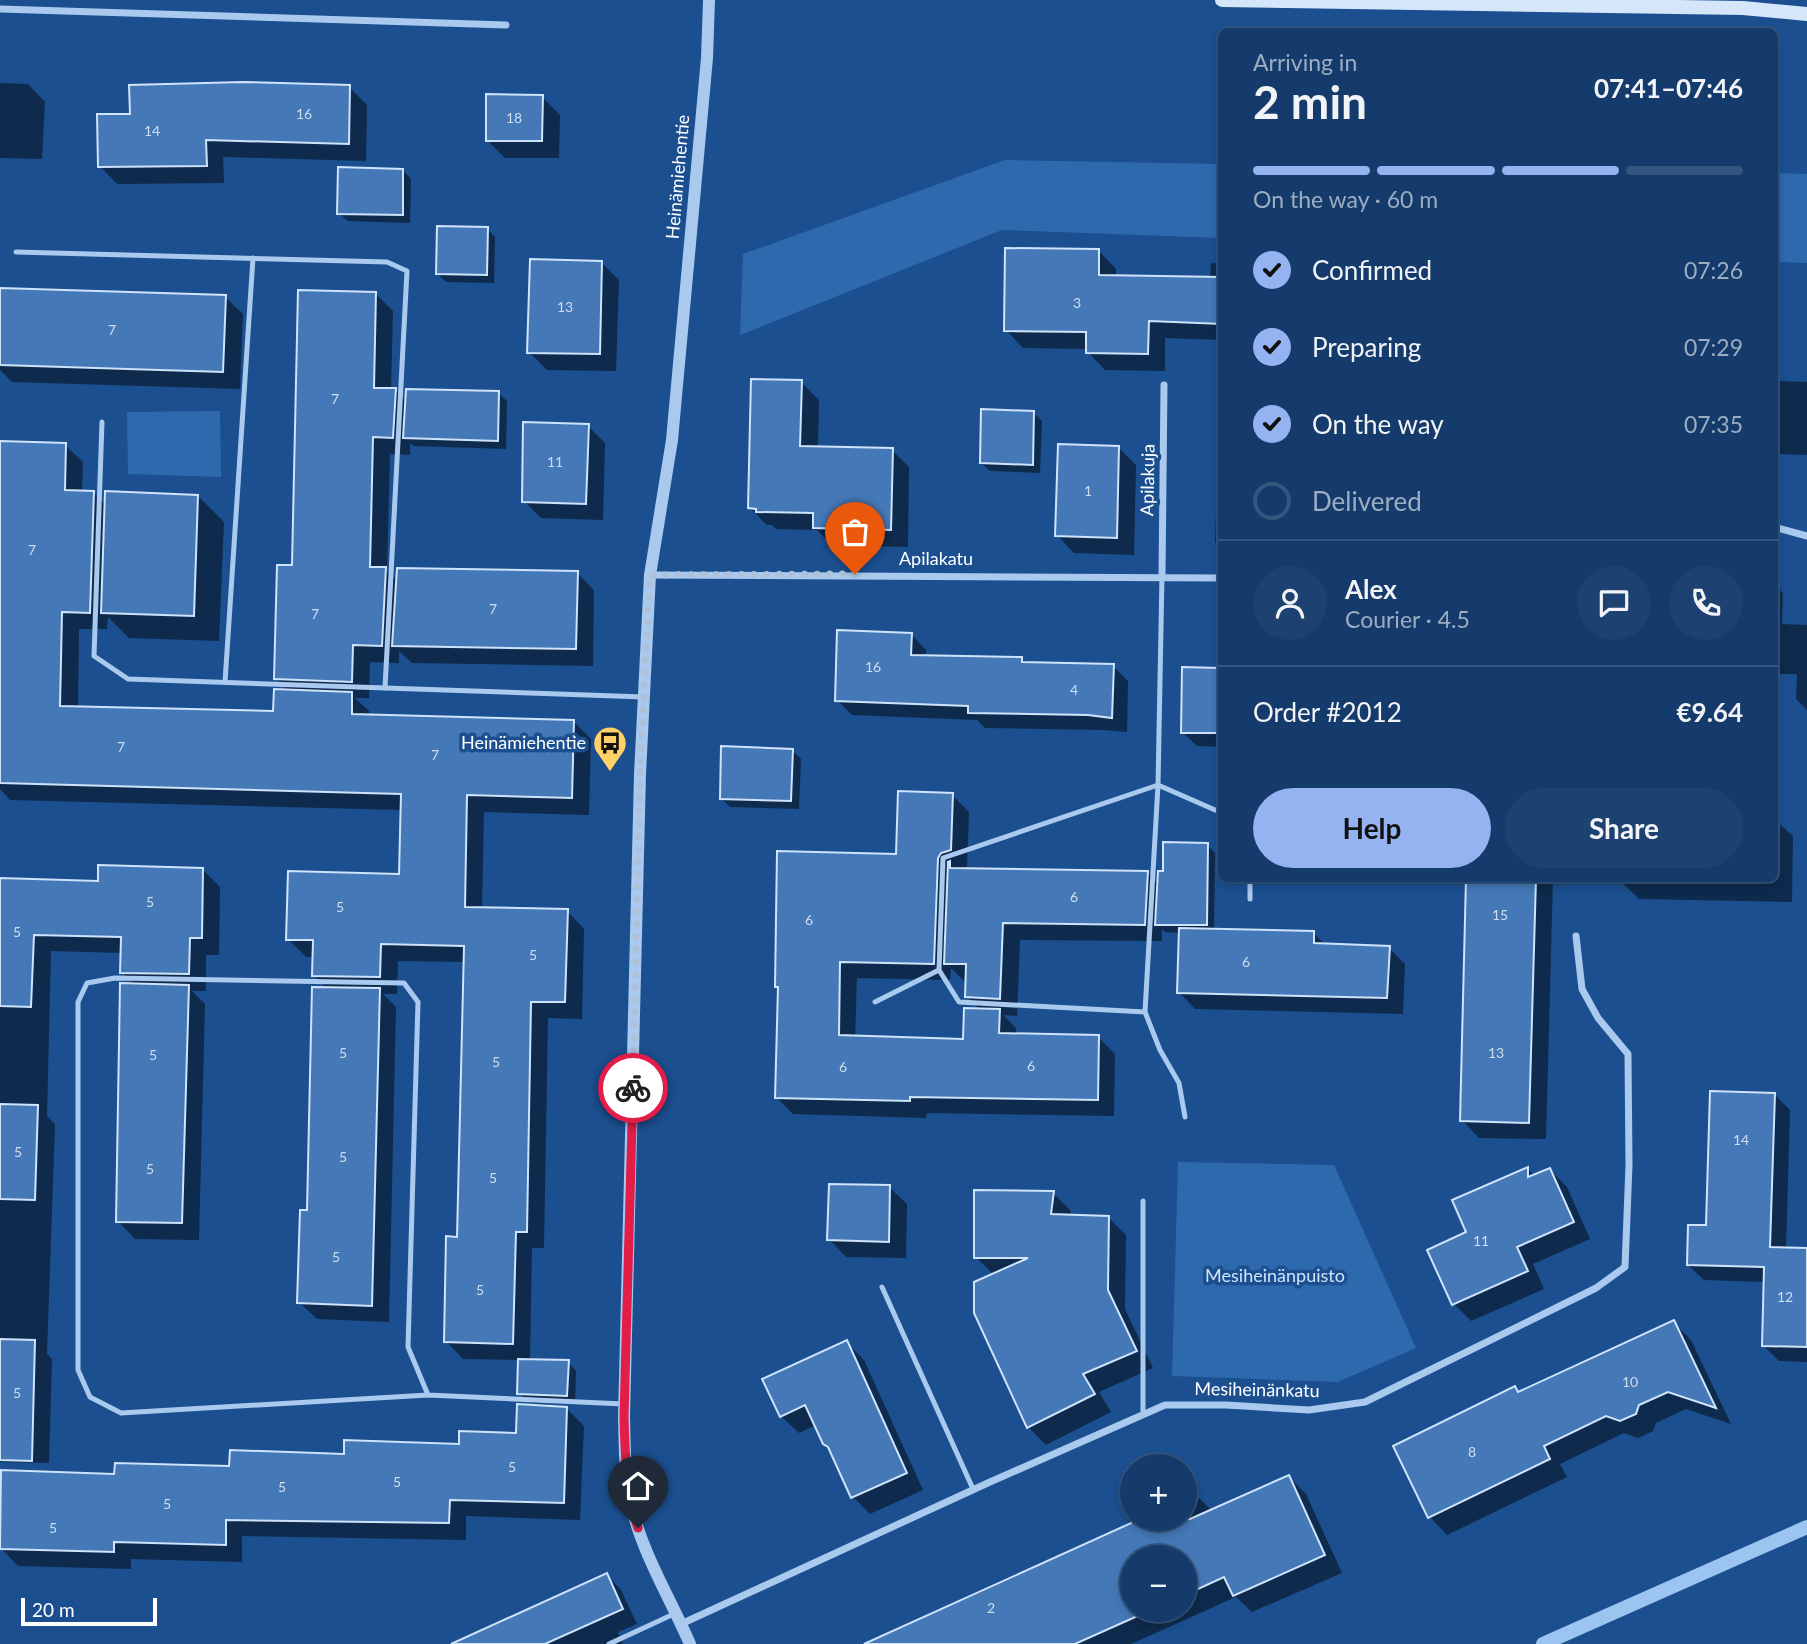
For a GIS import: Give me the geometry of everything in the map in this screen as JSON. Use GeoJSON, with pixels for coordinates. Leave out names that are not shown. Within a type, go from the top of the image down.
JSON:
{"type":"FeatureCollection","features":[{"type":"Feature","properties":{"kind":"main road"},"geometry":{"type":"LineString","coordinates":[[1223,0],[1743,9],[1807,14]]}},
{"type":"Feature","properties":{"kind":"main road"},"geometry":{"type":"LineString","coordinates":[[1695,0],[1743,9]]}},
{"type":"Feature","properties":{"kind":"street","name":"Heinämiehentie"},"geometry":{"type":"LineString","coordinates":[[690,1644],[645,1548],[632,1508],[626,1469],[624,1404],[640,774],[650,575],[672,440],[707,58],[709,0]]}},
{"type":"Feature","properties":{"kind":"street"},"geometry":{"type":"LineString","coordinates":[[0,9],[506,25]]}},
{"type":"Feature","properties":{"kind":"street","name":"Apilakuja"},"geometry":{"type":"LineString","coordinates":[[1162,576],[1164,385]]}},
{"type":"Feature","properties":{"kind":"street"},"geometry":{"type":"LineString","coordinates":[[1778,528],[1807,536]]}},
{"type":"Feature","properties":{"kind":"street","name":"Apilakatu"},"geometry":{"type":"LineString","coordinates":[[650,575],[1218,578]]}},
{"type":"Feature","properties":{"kind":"street","name":"Mesiheinänkatu"},"geometry":{"type":"LineString","coordinates":[[679,1618],[1165,1405],[1226,1405],[1309,1410],[1365,1402],[1588,1292],[1625,1267],[1629,1165],[1628,1054],[1598,1018],[1582,989],[1576,936]]}},
{"type":"Feature","properties":{"kind":"lane"},"geometry":{"type":"LineString","coordinates":[[16,252],[387,262],[407,271],[385,688]]}},
{"type":"Feature","properties":{"kind":"lane"},"geometry":{"type":"LineString","coordinates":[[225,682],[253,258]]}},
{"type":"Feature","properties":{"kind":"lane"},"geometry":{"type":"LineString","coordinates":[[102,422],[93,656],[128,679],[644,697]]}},
{"type":"Feature","properties":{"kind":"lane"},"geometry":{"type":"LineString","coordinates":[[1162,576],[1158,785],[1145,1012],[1160,1050],[1179,1083],[1185,1117]]}},
{"type":"Feature","properties":{"kind":"lane"},"geometry":{"type":"LineString","coordinates":[[1145,1012],[959,1002],[939,970],[943,858],[1158,785],[1218,811]]}},
{"type":"Feature","properties":{"kind":"lane"},"geometry":{"type":"LineString","coordinates":[[1250,882],[1250,899]]}},
{"type":"Feature","properties":{"kind":"lane"},"geometry":{"type":"LineString","coordinates":[[875,1002],[939,970]]}},
{"type":"Feature","properties":{"kind":"lane"},"geometry":{"type":"LineString","coordinates":[[428,1395],[408,1347],[418,1002],[404,983],[115,978],[87,983],[78,1002],[78,1370],[90,1397],[121,1413],[428,1395],[624,1404]]}},
{"type":"Feature","properties":{"kind":"lane"},"geometry":{"type":"LineString","coordinates":[[1143,1201],[1143,1415]]}},
{"type":"Feature","properties":{"kind":"lane"},"geometry":{"type":"LineString","coordinates":[[882,1287],[973,1489]]}},
{"type":"Feature","properties":{"kind":"lane"},"geometry":{"type":"LineString","coordinates":[[609,1644],[679,1618]]}},
{"type":"Feature","properties":{"kind":"green space"},"geometry":{"type":"Polygon","coordinates":[[[1005,160],[1218,164],[1218,238],[1002,230],[740,335],[743,254],[1005,160]]]}},
{"type":"Feature","properties":{"kind":"green space"},"geometry":{"type":"Polygon","coordinates":[[[1778,173],[1807,174],[1807,263],[1778,262],[1778,173]]]}},
{"type":"Feature","properties":{"kind":"green space"},"geometry":{"type":"Polygon","coordinates":[[[220,411],[221,477],[128,474],[127,412],[220,411]]]}},
{"type":"Feature","properties":{"kind":"green space","name":"Mesiheinänpuisto"},"geometry":{"type":"Polygon","coordinates":[[[1178,1162],[1334,1165],[1416,1348],[1338,1382],[1172,1376],[1178,1162]]]}},
{"type":"Feature","properties":{"kind":"building"},"geometry":{"type":"Polygon","coordinates":[[[243,82],[350,85],[349,144],[206,140],[207,166],[98,167],[97,114],[130,114],[129,85],[243,82]]]}},
{"type":"Feature","properties":{"kind":"building"},"geometry":{"type":"Polygon","coordinates":[[[486,94],[543,95],[542,141],[486,141],[486,94]]]}},
{"type":"Feature","properties":{"kind":"building"},"geometry":{"type":"Polygon","coordinates":[[[338,167],[403,169],[403,215],[337,214],[338,167]]]}},
{"type":"Feature","properties":{"kind":"building"},"geometry":{"type":"Polygon","coordinates":[[[437,226],[488,227],[487,275],[436,274],[437,226]]]}},
{"type":"Feature","properties":{"kind":"building"},"geometry":{"type":"Polygon","coordinates":[[[1005,248],[1099,249],[1099,275],[1218,277],[1218,324],[1149,321],[1148,354],[1086,353],[1086,332],[1004,331],[1005,248]]]}},
{"type":"Feature","properties":{"kind":"building"},"geometry":{"type":"Polygon","coordinates":[[[530,259],[602,261],[600,354],[527,353],[530,259]]]}},
{"type":"Feature","properties":{"kind":"building"},"geometry":{"type":"Polygon","coordinates":[[[0,288],[226,295],[223,372],[0,365],[0,288]]]}},
{"type":"Feature","properties":{"kind":"building"},"geometry":{"type":"Polygon","coordinates":[[[298,290],[376,292],[374,388],[396,388],[393,438],[373,437],[370,567],[386,567],[382,646],[353,645],[352,682],[274,679],[277,565],[292,565],[298,290]]]}},
{"type":"Feature","properties":{"kind":"building"},"geometry":{"type":"Polygon","coordinates":[[[751,379],[802,380],[800,446],[893,448],[891,530],[813,528],[813,513],[756,512],[756,509],[748,508],[751,379]]]}},
{"type":"Feature","properties":{"kind":"building"},"geometry":{"type":"Polygon","coordinates":[[[406,389],[499,391],[498,441],[403,438],[406,389]]]}},
{"type":"Feature","properties":{"kind":"building"},"geometry":{"type":"Polygon","coordinates":[[[981,409],[1034,411],[1033,465],[980,463],[981,409]]]}},
{"type":"Feature","properties":{"kind":"building"},"geometry":{"type":"Polygon","coordinates":[[[523,422],[589,424],[586,504],[522,502],[523,422]]]}},
{"type":"Feature","properties":{"kind":"building"},"geometry":{"type":"Polygon","coordinates":[[[0,441],[66,443],[65,490],[94,491],[90,613],[62,612],[60,706],[273,711],[274,689],[352,692],[352,714],[574,720],[572,798],[467,795],[465,907],[568,909],[565,1002],[531,1002],[527,1232],[516,1232],[513,1344],[444,1342],[446,1236],[457,1237],[464,946],[381,944],[380,977],[312,976],[313,940],[286,940],[288,871],[399,874],[401,794],[0,783],[0,441]]]}},
{"type":"Feature","properties":{"kind":"building"},"geometry":{"type":"Polygon","coordinates":[[[1058,444],[1119,446],[1117,538],[1055,536],[1058,444]]]}},
{"type":"Feature","properties":{"kind":"building"},"geometry":{"type":"Polygon","coordinates":[[[105,491],[198,495],[194,616],[101,613],[105,491]]]}},
{"type":"Feature","properties":{"kind":"building"},"geometry":{"type":"Polygon","coordinates":[[[397,568],[578,571],[576,649],[392,646],[397,568]]]}},
{"type":"Feature","properties":{"kind":"building"},"geometry":{"type":"Polygon","coordinates":[[[837,630],[912,633],[911,655],[1022,657],[1022,662],[1114,664],[1112,718],[1088,715],[968,713],[968,706],[835,701],[837,630]]]}},
{"type":"Feature","properties":{"kind":"building"},"geometry":{"type":"Polygon","coordinates":[[[1182,667],[1218,668],[1218,733],[1181,733],[1182,667]]]}},
{"type":"Feature","properties":{"kind":"building"},"geometry":{"type":"Polygon","coordinates":[[[721,746],[793,749],[791,801],[720,799],[721,746]]]}},
{"type":"Feature","properties":{"kind":"building"},"geometry":{"type":"Polygon","coordinates":[[[898,791],[953,793],[951,850],[941,853],[938,858],[934,964],[840,962],[839,1035],[963,1039],[964,1008],[1000,1009],[999,1033],[1099,1035],[1098,1100],[910,1097],[910,1101],[775,1098],[778,987],[775,987],[777,851],[896,854],[898,791]]]}},
{"type":"Feature","properties":{"kind":"building"},"geometry":{"type":"Polygon","coordinates":[[[1163,842],[1208,843],[1207,925],[1155,925],[1158,871],[1163,871],[1163,842]]]}},
{"type":"Feature","properties":{"kind":"building"},"geometry":{"type":"Polygon","coordinates":[[[950,861],[950,868],[1148,871],[1145,925],[1003,923],[1000,999],[965,997],[966,964],[944,964],[950,861]]]}},
{"type":"Feature","properties":{"kind":"building"},"geometry":{"type":"Polygon","coordinates":[[[98,865],[203,868],[202,938],[190,938],[189,974],[120,973],[121,937],[34,935],[31,1007],[0,1006],[0,878],[98,881],[98,865]]]}},
{"type":"Feature","properties":{"kind":"building"},"geometry":{"type":"Polygon","coordinates":[[[1466,882],[1536,882],[1529,1123],[1460,1121],[1466,882]]]}},
{"type":"Feature","properties":{"kind":"building"},"geometry":{"type":"Polygon","coordinates":[[[1179,928],[1314,931],[1314,943],[1390,946],[1387,998],[1177,993],[1179,928]]]}},
{"type":"Feature","properties":{"kind":"building"},"geometry":{"type":"Polygon","coordinates":[[[120,983],[189,985],[182,1223],[116,1222],[120,983]]]}},
{"type":"Feature","properties":{"kind":"building"},"geometry":{"type":"Polygon","coordinates":[[[312,987],[380,988],[372,1306],[297,1303],[300,1210],[307,1210],[312,987]]]}},
{"type":"Feature","properties":{"kind":"building"},"geometry":{"type":"Polygon","coordinates":[[[1710,1091],[1775,1093],[1770,1247],[1807,1248],[1807,1347],[1762,1346],[1764,1267],[1687,1265],[1688,1225],[1706,1225],[1710,1091]]]}},
{"type":"Feature","properties":{"kind":"building"},"geometry":{"type":"Polygon","coordinates":[[[0,1104],[38,1105],[35,1200],[0,1199],[0,1104]]]}},
{"type":"Feature","properties":{"kind":"building"},"geometry":{"type":"Polygon","coordinates":[[[1528,1167],[1528,1177],[1550,1168],[1574,1222],[1517,1247],[1528,1271],[1452,1305],[1427,1250],[1466,1232],[1452,1200],[1528,1167]]]}},
{"type":"Feature","properties":{"kind":"building"},"geometry":{"type":"Polygon","coordinates":[[[829,1184],[890,1185],[889,1242],[827,1240],[829,1184]]]}},
{"type":"Feature","properties":{"kind":"building"},"geometry":{"type":"Polygon","coordinates":[[[974,1190],[1054,1191],[1051,1214],[1109,1216],[1108,1290],[1137,1351],[1083,1374],[1095,1394],[1027,1428],[974,1313],[974,1282],[1028,1258],[974,1258],[974,1190]]]}},
{"type":"Feature","properties":{"kind":"building"},"geometry":{"type":"Polygon","coordinates":[[[1674,1320],[1716,1408],[1668,1392],[1639,1405],[1636,1414],[1620,1421],[1606,1416],[1544,1446],[1550,1459],[1428,1518],[1393,1446],[1515,1386],[1518,1392],[1674,1320]]]}},
{"type":"Feature","properties":{"kind":"building"},"geometry":{"type":"Polygon","coordinates":[[[0,1339],[35,1340],[32,1461],[0,1460],[0,1339]]]}},
{"type":"Feature","properties":{"kind":"building"},"geometry":{"type":"Polygon","coordinates":[[[847,1340],[907,1473],[851,1498],[805,1405],[780,1417],[762,1379],[847,1340]]]}},
{"type":"Feature","properties":{"kind":"building"},"geometry":{"type":"Polygon","coordinates":[[[518,1359],[569,1360],[567,1396],[517,1394],[518,1359]]]}},
{"type":"Feature","properties":{"kind":"building"},"geometry":{"type":"Polygon","coordinates":[[[517,1404],[567,1407],[564,1503],[450,1500],[449,1523],[226,1520],[226,1545],[114,1542],[114,1552],[0,1549],[1,1470],[114,1474],[115,1463],[229,1466],[230,1450],[344,1454],[344,1440],[459,1444],[459,1431],[516,1433],[517,1404]]]}},
{"type":"Feature","properties":{"kind":"building"},"geometry":{"type":"Polygon","coordinates":[[[1289,1475],[1325,1555],[1233,1596],[1224,1577],[1197,1589],[1197,1545],[1120,1545],[1120,1622],[1124,1622],[1075,1644],[864,1644],[1120,1528],[1120,1531],[1197,1531],[1197,1516],[1289,1475]]]}},
{"type":"Feature","properties":{"kind":"building"},"geometry":{"type":"Polygon","coordinates":[[[607,1573],[623,1609],[545,1644],[451,1644],[607,1573]]]}},
{"type":"Feature","properties":{"kind":"waterway"},"geometry":{"type":"LineString","coordinates":[[1543,1644],[1807,1527]]}},
{"type":"Feature","properties":{"kind":"way so far"},"geometry":{"type":"LineString","coordinates":[[633,1088],[640,774],[650,575],[855,574]]}},
{"type":"Feature","properties":{"kind":"place","name":"Heinämiehentie"},"geometry":{"type":"Point","coordinates":[610,773]}},
{"type":"Feature","properties":{"kind":"route"},"geometry":{"type":"LineString","coordinates":[[633,1088],[624,1417],[626,1469],[638,1528]]}}]}
